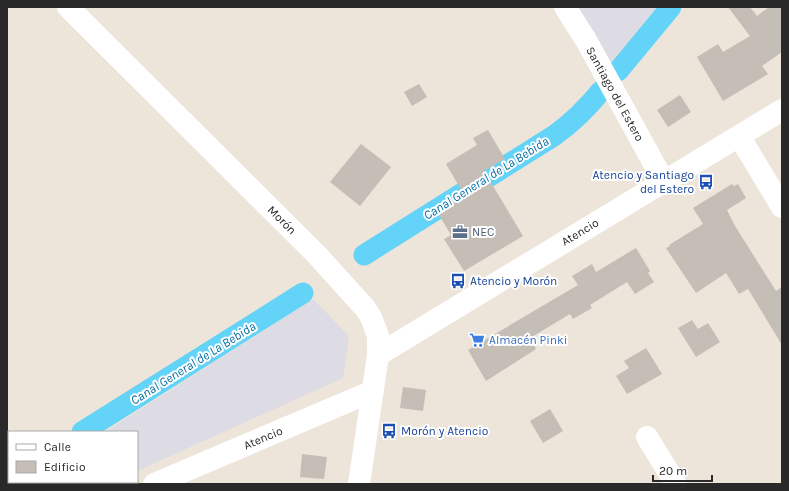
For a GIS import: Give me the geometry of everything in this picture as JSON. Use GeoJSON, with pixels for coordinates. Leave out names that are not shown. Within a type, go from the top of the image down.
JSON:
{"type":"FeatureCollection","features":[{"type":"Feature","properties":{"kind":"street","name":"Morón"},"geometry":{"type":"LineString","coordinates":[[68,7],[317,255],[371,317],[378,336],[378,355],[359,484]]}},
{"type":"Feature","properties":{"kind":"street","name":"Santiago del Estero"},"geometry":{"type":"LineString","coordinates":[[565,7],[586,40],[664,182]]}},
{"type":"Feature","properties":{"kind":"street","name":"Atencio"},"geometry":{"type":"LineString","coordinates":[[378,355],[782,110]]}},
{"type":"Feature","properties":{"kind":"street"},"geometry":{"type":"LineString","coordinates":[[739,136],[782,207]]}},
{"type":"Feature","properties":{"kind":"street","name":"Atencio"},"geometry":{"type":"LineString","coordinates":[[154,484],[373,391]]}},
{"type":"Feature","properties":{"kind":"street"},"geometry":{"type":"LineString","coordinates":[[647,438],[676,484]]}},
{"type":"Feature","properties":{"kind":"shaded area"},"geometry":{"type":"Polygon","coordinates":[[[576,7],[657,7],[610,63],[576,7]]]}},
{"type":"Feature","properties":{"kind":"shaded area"},"geometry":{"type":"Polygon","coordinates":[[[313,299],[349,336],[343,378],[138,471],[138,431],[107,431],[313,299]]]}},
{"type":"Feature","properties":{"kind":"shaded area"},"geometry":{"type":"Polygon","coordinates":[[[24,483],[111,483],[109,484],[23,484],[24,483]]]}},
{"type":"Feature","properties":{"kind":"building"},"geometry":{"type":"Polygon","coordinates":[[[728,7],[750,7],[757,16],[769,7],[782,7],[782,52],[762,66],[768,74],[723,101],[697,57],[718,44],[723,52],[750,36],[728,7]]]}},
{"type":"Feature","properties":{"kind":"building"},"geometry":{"type":"Polygon","coordinates":[[[419,84],[427,97],[412,106],[404,92],[419,84]]]}},
{"type":"Feature","properties":{"kind":"building"},"geometry":{"type":"Polygon","coordinates":[[[680,95],[691,112],[668,127],[657,110],[680,95]]]}},
{"type":"Feature","properties":{"kind":"building"},"geometry":{"type":"Polygon","coordinates":[[[488,130],[505,159],[484,171],[523,236],[464,271],[444,239],[451,235],[436,210],[463,193],[446,164],[477,145],[473,138],[488,130]]]}},
{"type":"Feature","properties":{"kind":"building"},"geometry":{"type":"Polygon","coordinates":[[[361,144],[391,167],[360,206],[330,182],[361,144]]]}},
{"type":"Feature","properties":{"kind":"building"},"geometry":{"type":"Polygon","coordinates":[[[732,184],[734,186],[738,184],[746,198],[727,210],[735,226],[776,291],[782,287],[782,345],[748,289],[739,294],[726,273],[696,293],[666,248],[703,224],[693,208],[732,184]]]}},
{"type":"Feature","properties":{"kind":"building"},"geometry":{"type":"Polygon","coordinates":[[[636,248],[650,271],[648,273],[654,282],[635,294],[627,282],[590,305],[592,308],[573,319],[570,314],[530,338],[536,349],[486,381],[468,350],[578,285],[572,276],[592,264],[596,272],[636,248]]]}},
{"type":"Feature","properties":{"kind":"building"},"geometry":{"type":"Polygon","coordinates":[[[692,320],[698,329],[708,323],[720,342],[696,357],[678,328],[692,320]]]}},
{"type":"Feature","properties":{"kind":"building"},"geometry":{"type":"Polygon","coordinates":[[[646,348],[662,374],[627,394],[616,376],[629,368],[624,361],[646,348]]]}},
{"type":"Feature","properties":{"kind":"building"},"geometry":{"type":"Polygon","coordinates":[[[403,387],[426,390],[423,411],[400,408],[403,387]]]}},
{"type":"Feature","properties":{"kind":"building"},"geometry":{"type":"Polygon","coordinates":[[[550,409],[563,431],[543,443],[530,421],[550,409]]]}},
{"type":"Feature","properties":{"kind":"building"},"geometry":{"type":"Polygon","coordinates":[[[302,454],[327,457],[324,479],[300,477],[302,454]]]}},
{"type":"Feature","properties":{"kind":"waterway","name":"Canal General de La Bebida"},"geometry":{"type":"LineString","coordinates":[[618,71],[671,7]]}},
{"type":"Feature","properties":{"kind":"waterway","name":"Canal General de La Bebida"},"geometry":{"type":"LineString","coordinates":[[364,255],[555,135],[580,114],[601,91]]}},
{"type":"Feature","properties":{"kind":"waterway","name":"Canal General de La Bebida"},"geometry":{"type":"LineString","coordinates":[[84,431],[303,293]]}},
{"type":"Feature","properties":{"kind":"place","name":"Atencio y Santiago del Estero"},"geometry":{"type":"Point","coordinates":[706,182]}},
{"type":"Feature","properties":{"kind":"place","name":"NEC"},"geometry":{"type":"Point","coordinates":[460,232]}},
{"type":"Feature","properties":{"kind":"place","name":"Atencio y Morón"},"geometry":{"type":"Point","coordinates":[458,281]}},
{"type":"Feature","properties":{"kind":"place","name":"Almacén Pinki"},"geometry":{"type":"Point","coordinates":[477,340]}},
{"type":"Feature","properties":{"kind":"place","name":"Morón y Atencio"},"geometry":{"type":"Point","coordinates":[389,431]}}]}
